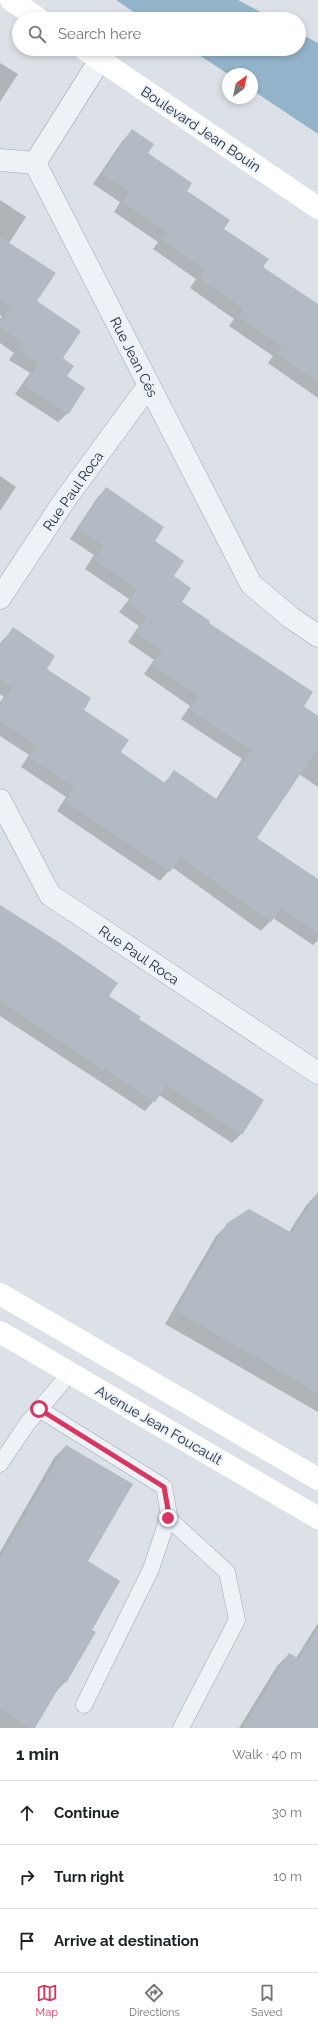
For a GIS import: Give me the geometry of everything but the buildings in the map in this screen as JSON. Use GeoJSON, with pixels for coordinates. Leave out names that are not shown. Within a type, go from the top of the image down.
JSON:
{"type":"FeatureCollection","features":[{"type":"Feature","properties":{"kind":"main road"},"geometry":{"type":"LineString","coordinates":[[11,0],[29,12]]}},
{"type":"Feature","properties":{"kind":"main road","name":"Boulevard Jean Bouin"},"geometry":{"type":"LineString","coordinates":[[95,56],[318,208]]}},
{"type":"Feature","properties":{"kind":"main road"},"geometry":{"type":"LineString","coordinates":[[0,1294],[318,1479]]}},
{"type":"Feature","properties":{"kind":"main road","name":"Avenue Jean Foucault"},"geometry":{"type":"LineString","coordinates":[[0,1332],[318,1518]]}},
{"type":"Feature","properties":{"kind":"street"},"geometry":{"type":"LineString","coordinates":[[0,160],[35,163],[91,56]]}},
{"type":"Feature","properties":{"kind":"street","name":"Rue Jean Cés"},"geometry":{"type":"LineString","coordinates":[[35,163],[251,584],[290,616],[318,636]]}},
{"type":"Feature","properties":{"kind":"street","name":"Rue Paul Roca"},"geometry":{"type":"LineString","coordinates":[[0,598],[64,501],[148,385]]}},
{"type":"Feature","properties":{"kind":"street","name":"Rue Paul Roca"},"geometry":{"type":"LineString","coordinates":[[0,800],[50,895],[318,1073]]}},
{"type":"Feature","properties":{"kind":"lane"},"geometry":{"type":"LineString","coordinates":[[0,1464],[39,1409],[70,1373]]}},
{"type":"Feature","properties":{"kind":"lane"},"geometry":{"type":"LineString","coordinates":[[39,1409],[164,1487],[169,1515],[150,1569],[84,1706]]}},
{"type":"Feature","properties":{"kind":"lane"},"geometry":{"type":"LineString","coordinates":[[168,1518],[227,1572],[238,1620],[181,1728]]}},
{"type":"Feature","properties":{"kind":"water"},"geometry":{"type":"Polygon","coordinates":[[[116,0],[238,0],[261,12],[134,12],[116,0]]]}},
{"type":"Feature","properties":{"kind":"water"},"geometry":{"type":"Polygon","coordinates":[[[306,37],[318,43],[318,134],[258,94],[258,68],[222,68],[222,70],[201,56],[306,56],[306,37]]]}},
{"type":"Feature","properties":{"kind":"route"},"geometry":{"type":"LineString","coordinates":[[39,1409],[164,1487],[169,1515],[168,1518]]}}]}
